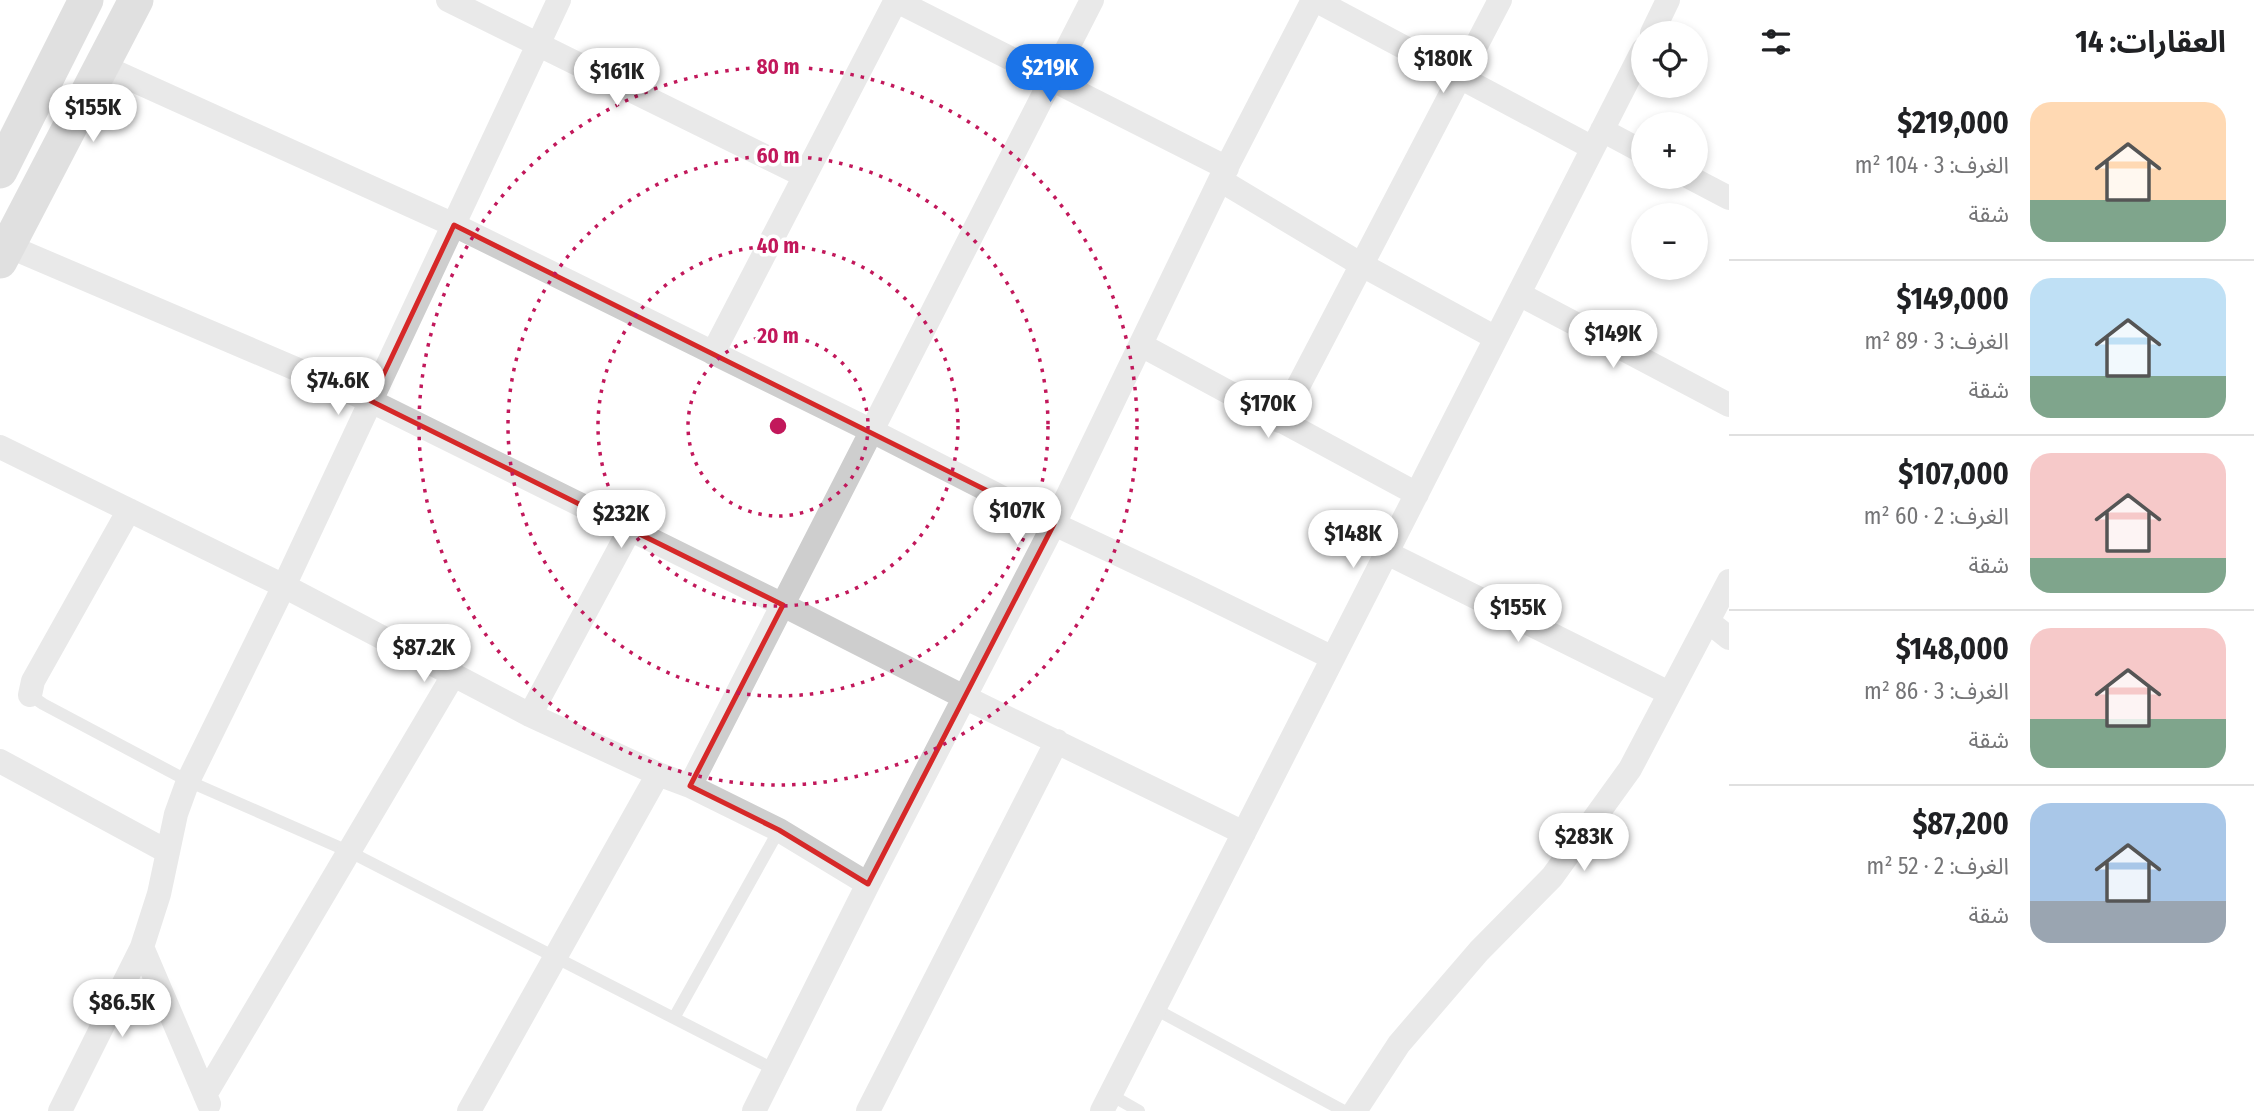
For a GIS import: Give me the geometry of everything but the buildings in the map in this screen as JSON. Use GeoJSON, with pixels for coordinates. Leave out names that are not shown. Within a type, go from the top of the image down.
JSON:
{"type":"FeatureCollection","features":[{"type":"Feature","properties":{"kind":"street"},"geometry":{"type":"LineString","coordinates":[[0,171],[86,0]]}},
{"type":"Feature","properties":{"kind":"street"},"geometry":{"type":"LineString","coordinates":[[136,0],[4,253],[371,401],[964,697],[1244,833]]}},
{"type":"Feature","properties":{"kind":"street"},"geometry":{"type":"LineString","coordinates":[[448,0],[805,176]]}},
{"type":"Feature","properties":{"kind":"street"},"geometry":{"type":"LineString","coordinates":[[60,1111],[142,947],[159,894],[176,814],[188,781],[284,586],[559,0]]}},
{"type":"Feature","properties":{"kind":"street"},"geometry":{"type":"LineString","coordinates":[[713,353],[896,0],[1051,79],[1224,174],[1362,265],[1496,338]]}},
{"type":"Feature","properties":{"kind":"street"},"geometry":{"type":"LineString","coordinates":[[690,786],[1092,0]]}},
{"type":"Feature","properties":{"kind":"street"},"geometry":{"type":"LineString","coordinates":[[754,1111],[1054,524],[1224,174],[1314,0],[1459,78],[1598,139],[1631,149]]}},
{"type":"Feature","properties":{"kind":"street"},"geometry":{"type":"LineString","coordinates":[[1280,421],[1500,0]]}},
{"type":"Feature","properties":{"kind":"street"},"geometry":{"type":"LineString","coordinates":[[1657,21],[1668,0]]}},
{"type":"Feature","properties":{"kind":"street"},"geometry":{"type":"LineString","coordinates":[[102,66],[454,225],[1054,524],[1333,658]]}},
{"type":"Feature","properties":{"kind":"street"},"geometry":{"type":"LineString","coordinates":[[1107,1103],[1631,74]]}},
{"type":"Feature","properties":{"kind":"street"},"geometry":{"type":"LineString","coordinates":[[1708,187],[1729,198]]}},
{"type":"Feature","properties":{"kind":"street"},"geometry":{"type":"LineString","coordinates":[[1519,293],[1729,405]]}},
{"type":"Feature","properties":{"kind":"street"},"geometry":{"type":"LineString","coordinates":[[1141,345],[1417,494]]}},
{"type":"Feature","properties":{"kind":"street"},"geometry":{"type":"LineString","coordinates":[[0,447],[284,586],[530,715],[690,786],[779,830],[868,884]]}},
{"type":"Feature","properties":{"kind":"street"},"geometry":{"type":"LineString","coordinates":[[30,695],[33,681],[129,510]]}},
{"type":"Feature","properties":{"kind":"street"},"geometry":{"type":"LineString","coordinates":[[530,715],[630,529]]}},
{"type":"Feature","properties":{"kind":"street"},"geometry":{"type":"LineString","coordinates":[[1387,553],[1669,693]]}},
{"type":"Feature","properties":{"kind":"street"},"geometry":{"type":"LineString","coordinates":[[1355,1111],[1399,1044],[1479,951],[1552,877],[1630,769],[1729,581]]}},
{"type":"Feature","properties":{"kind":"street"},"geometry":{"type":"LineString","coordinates":[[1709,622],[1729,638]]}},
{"type":"Feature","properties":{"kind":"street"},"geometry":{"type":"LineString","coordinates":[[208,1103],[454,674]]}},
{"type":"Feature","properties":{"kind":"street"},"geometry":{"type":"LineString","coordinates":[[868,1111],[1057,741]]}},
{"type":"Feature","properties":{"kind":"street"},"geometry":{"type":"LineString","coordinates":[[3,771],[168,852]]}},
{"type":"Feature","properties":{"kind":"street"},"geometry":{"type":"LineString","coordinates":[[469,1111],[658,774]]}},
{"type":"Feature","properties":{"kind":"street"},"geometry":{"type":"LineString","coordinates":[[142,947],[208,1103]]}},
{"type":"Feature","properties":{"kind":"lane"},"geometry":{"type":"LineString","coordinates":[[30,695],[188,781],[350,852],[775,1070]]}},
{"type":"Feature","properties":{"kind":"lane"},"geometry":{"type":"LineString","coordinates":[[674,1018],[779,830]]}},
{"type":"Feature","properties":{"kind":"lane"},"geometry":{"type":"LineString","coordinates":[[1154,1009],[1344,1111]]}},
{"type":"Feature","properties":{"kind":"lane"},"geometry":{"type":"LineString","coordinates":[[1107,1103],[1139,1111]]}},
{"type":"Feature","properties":{"kind":"highlighted area"},"geometry":{"type":"Polygon","coordinates":[[[454,225],[1054,524],[868,884],[779,830],[690,786],[783,605],[371,401],[454,225]]]}}]}
